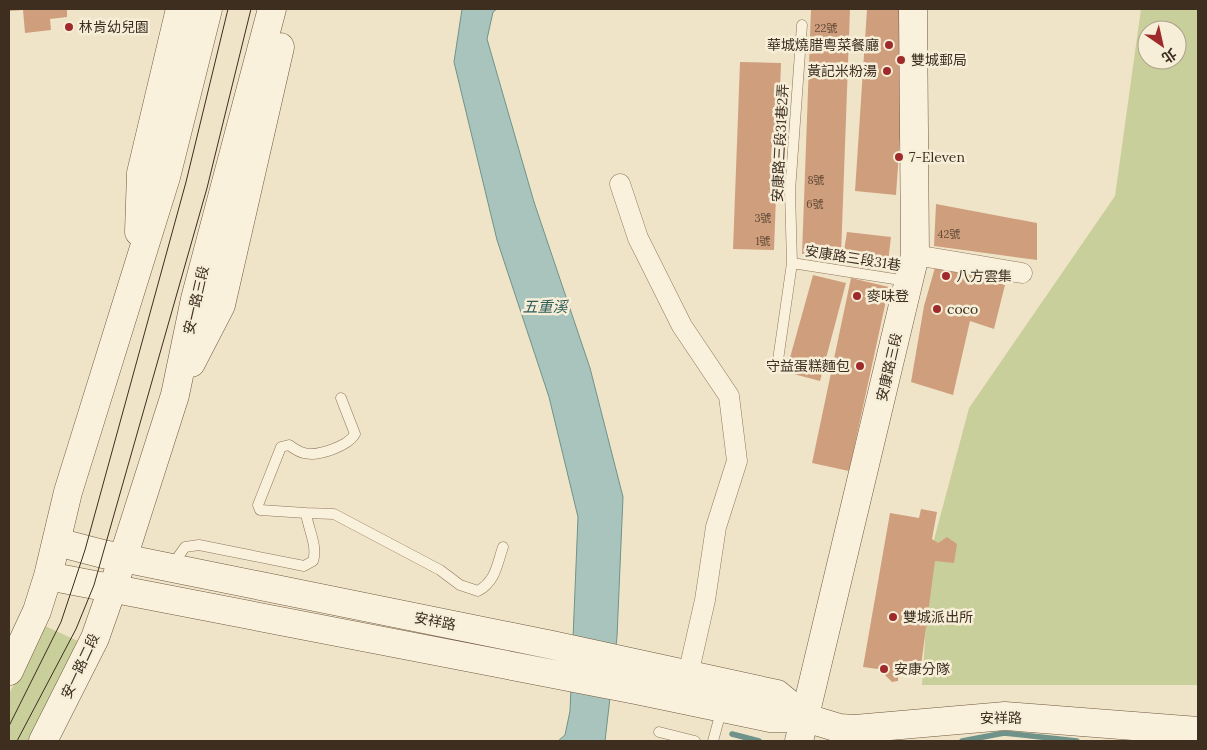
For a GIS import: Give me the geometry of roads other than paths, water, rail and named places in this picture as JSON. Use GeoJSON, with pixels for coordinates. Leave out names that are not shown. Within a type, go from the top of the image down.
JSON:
{"type":"FeatureCollection","features":[{"type":"Feature","properties":{"kind":"street"},"geometry":{"type":"LineString","coordinates":[[138,266],[141,173],[180,9]]}},
{"type":"Feature","properties":{"kind":"street"},"geometry":{"type":"LineString","coordinates":[[9,671],[37,610],[48,576],[68,492],[166,178],[208,9]]}},
{"type":"Feature","properties":{"kind":"street","name":"安一路三段"},"geometry":{"type":"LineString","coordinates":[[113,589],[175,395],[195,298],[272,9]]}},
{"type":"Feature","properties":{"kind":"street"},"geometry":{"type":"LineString","coordinates":[[175,395],[220,305],[239,231],[289,9]]}},
{"type":"Feature","properties":{"kind":"street","name":"安康路三段"},"geometry":{"type":"LineString","coordinates":[[802,729],[915,255],[912,9]]}},
{"type":"Feature","properties":{"kind":"street"},"geometry":{"type":"LineString","coordinates":[[620,184],[638,238],[682,326],[729,396],[737,461],[716,527],[706,600],[686,687]]}},
{"type":"Feature","properties":{"kind":"street"},"geometry":{"type":"LineString","coordinates":[[915,255],[1022,273]]}},
{"type":"Feature","properties":{"kind":"street","name":"安祥路"},"geometry":{"type":"LineString","coordinates":[[57,542],[171,568],[552,644],[638,677]]}},
{"type":"Feature","properties":{"kind":"street","name":"安祥路"},"geometry":{"type":"LineString","coordinates":[[48,576],[549,672],[638,677],[686,687],[777,694],[802,729]]}},
{"type":"Feature","properties":{"kind":"street","name":"安一路二段"},"geometry":{"type":"LineString","coordinates":[[43,741],[91,647],[113,589]]}},
{"type":"Feature","properties":{"kind":"street","name":"安祥路"},"geometry":{"type":"LineString","coordinates":[[686,687],[722,707],[770,718],[802,729],[828,726],[854,729],[1005,716],[1198,731]]}},
{"type":"Feature","properties":{"kind":"lane","name":"安康路三段31巷2弄"},"geometry":{"type":"LineString","coordinates":[[778,360],[792,263],[790,191],[802,25]]}},
{"type":"Feature","properties":{"kind":"lane","name":"安康路三段31巷"},"geometry":{"type":"LineString","coordinates":[[792,263],[909,281]]}},
{"type":"Feature","properties":{"kind":"lane"},"geometry":{"type":"LineString","coordinates":[[341,398],[355,434],[352,439],[341,446],[314,453],[304,453],[289,445],[281,447],[258,506],[260,510],[334,514],[440,570],[460,585],[478,591],[496,574],[504,547]]}},
{"type":"Feature","properties":{"kind":"lane"},"geometry":{"type":"LineString","coordinates":[[171,568],[185,547],[199,545],[304,566],[313,561],[316,552],[308,529],[306,513]]}},
{"type":"Feature","properties":{"kind":"lane"},"geometry":{"type":"LineString","coordinates":[[714,741],[722,707]]}},
{"type":"Feature","properties":{"kind":"lane"},"geometry":{"type":"LineString","coordinates":[[659,732],[695,741]]}},
{"type":"Feature","properties":{"kind":"water","name":"五重溪"},"geometry":{"type":"Polygon","coordinates":[[[462,9],[497,9],[493,12],[487,39],[534,202],[590,368],[623,497],[617,637],[605,741],[558,741],[565,735],[570,711],[578,517],[549,397],[497,240],[454,62],[462,9]]]}},
{"type":"Feature","properties":{"kind":"waterway"},"geometry":{"type":"LineString","coordinates":[[962,741],[1004,733],[1077,741]]}},
{"type":"Feature","properties":{"kind":"waterway"},"geometry":{"type":"LineString","coordinates":[[732,734],[759,741]]}},
{"type":"Feature","properties":{"kind":"tram line"},"geometry":{"type":"LineString","coordinates":[[9,726],[61,622],[85,550],[186,182],[228,9]]}},
{"type":"Feature","properties":{"kind":"tram line"},"geometry":{"type":"LineString","coordinates":[[17,741],[76,629],[94,585],[207,188],[251,9]]}},
{"type":"Feature","properties":{"kind":"place","name":"林肯幼兒園"},"geometry":{"type":"Point","coordinates":[69,27]}},
{"type":"Feature","properties":{"kind":"place","name":"華城燒腊粵菜餐廳"},"geometry":{"type":"Point","coordinates":[889,45]}},
{"type":"Feature","properties":{"kind":"place","name":"雙城郵局"},"geometry":{"type":"Point","coordinates":[901,60]}},
{"type":"Feature","properties":{"kind":"place","name":"黃記米粉湯"},"geometry":{"type":"Point","coordinates":[887,71]}},
{"type":"Feature","properties":{"kind":"place","name":"7-Eleven"},"geometry":{"type":"Point","coordinates":[899,157]}},
{"type":"Feature","properties":{"kind":"place","name":"八方雲集"},"geometry":{"type":"Point","coordinates":[946,276]}},
{"type":"Feature","properties":{"kind":"place","name":"麥味登"},"geometry":{"type":"Point","coordinates":[857,296]}},
{"type":"Feature","properties":{"kind":"place","name":"coco"},"geometry":{"type":"Point","coordinates":[937,309]}},
{"type":"Feature","properties":{"kind":"place","name":"守益蛋糕麵包"},"geometry":{"type":"Point","coordinates":[860,366]}},
{"type":"Feature","properties":{"kind":"place","name":"雙城派出所"},"geometry":{"type":"Point","coordinates":[893,617]}},
{"type":"Feature","properties":{"kind":"place","name":"安康分隊"},"geometry":{"type":"Point","coordinates":[884,669]}}]}
